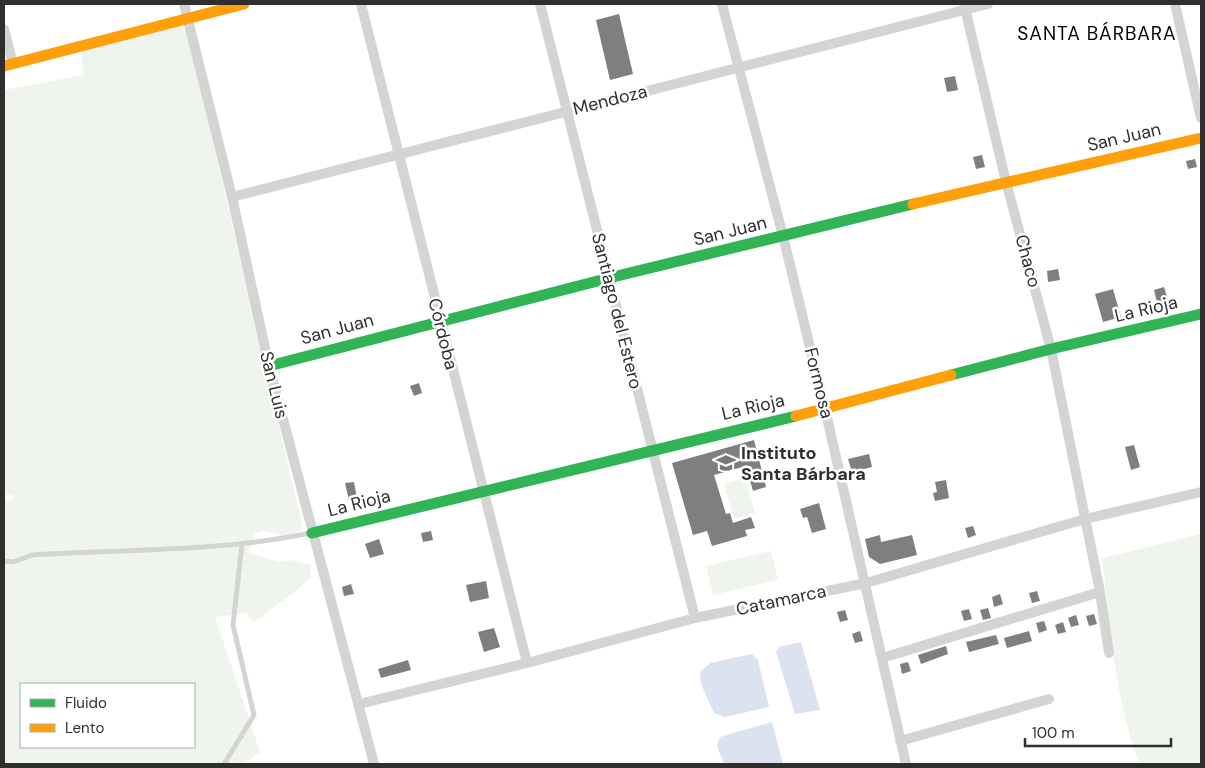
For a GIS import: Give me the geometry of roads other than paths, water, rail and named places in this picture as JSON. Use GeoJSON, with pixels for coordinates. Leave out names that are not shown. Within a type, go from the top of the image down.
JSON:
{"type":"FeatureCollection","features":[{"type":"Feature","properties":{"kind":"street","name":"San Luis"},"geometry":{"type":"LineString","coordinates":[[184,4],[232,196],[269,366],[374,764]]}},
{"type":"Feature","properties":{"kind":"street"},"geometry":{"type":"LineString","coordinates":[[4,29],[9,65],[244,4]]}},
{"type":"Feature","properties":{"kind":"street","name":"Córdoba"},"geometry":{"type":"LineString","coordinates":[[361,4],[527,663]]}},
{"type":"Feature","properties":{"kind":"street","name":"Santiago del Estero"},"geometry":{"type":"LineString","coordinates":[[540,4],[695,618]]}},
{"type":"Feature","properties":{"kind":"street","name":"Formosa"},"geometry":{"type":"LineString","coordinates":[[722,4],[783,236],[825,409],[906,764]]}},
{"type":"Feature","properties":{"kind":"street","name":"Mendoza"},"geometry":{"type":"LineString","coordinates":[[232,196],[738,68],[965,7],[988,4]]}},
{"type":"Feature","properties":{"kind":"street"},"geometry":{"type":"LineString","coordinates":[[1175,4],[1201,118]]}},
{"type":"Feature","properties":{"kind":"street","name":"Chaco"},"geometry":{"type":"LineString","coordinates":[[965,7],[1006,182],[1051,349],[1100,592],[1109,653]]}},
{"type":"Feature","properties":{"kind":"street","name":"San Juan"},"geometry":{"type":"LineString","coordinates":[[269,366],[440,320],[783,236],[1006,182],[1201,138]]}},
{"type":"Feature","properties":{"kind":"street","name":"La Rioja"},"geometry":{"type":"LineString","coordinates":[[312,533],[652,449],[825,409],[1051,349],[1201,314]]}},
{"type":"Feature","properties":{"kind":"street","name":"Catamarca"},"geometry":{"type":"LineString","coordinates":[[359,704],[527,663],[695,618],[866,583],[1085,519],[1201,492]]}},
{"type":"Feature","properties":{"kind":"street"},"geometry":{"type":"LineString","coordinates":[[882,658],[1100,592]]}},
{"type":"Feature","properties":{"kind":"street"},"geometry":{"type":"LineString","coordinates":[[900,741],[1049,699]]}},
{"type":"Feature","properties":{"kind":"lane"},"geometry":{"type":"LineString","coordinates":[[4,561],[13,562],[32,555],[242,544],[312,533]]}},
{"type":"Feature","properties":{"kind":"lane"},"geometry":{"type":"LineString","coordinates":[[224,764],[254,715],[233,625],[242,544]]}},
{"type":"Feature","properties":{"kind":"place","name":"Instituto Santa Bárbara"},"geometry":{"type":"Point","coordinates":[726,463]}},
{"type":"Feature","properties":{"kind":"district","name":"SANTA BÁRBARA"},"geometry":{"type":"Point","coordinates":[1097,33]}}]}
